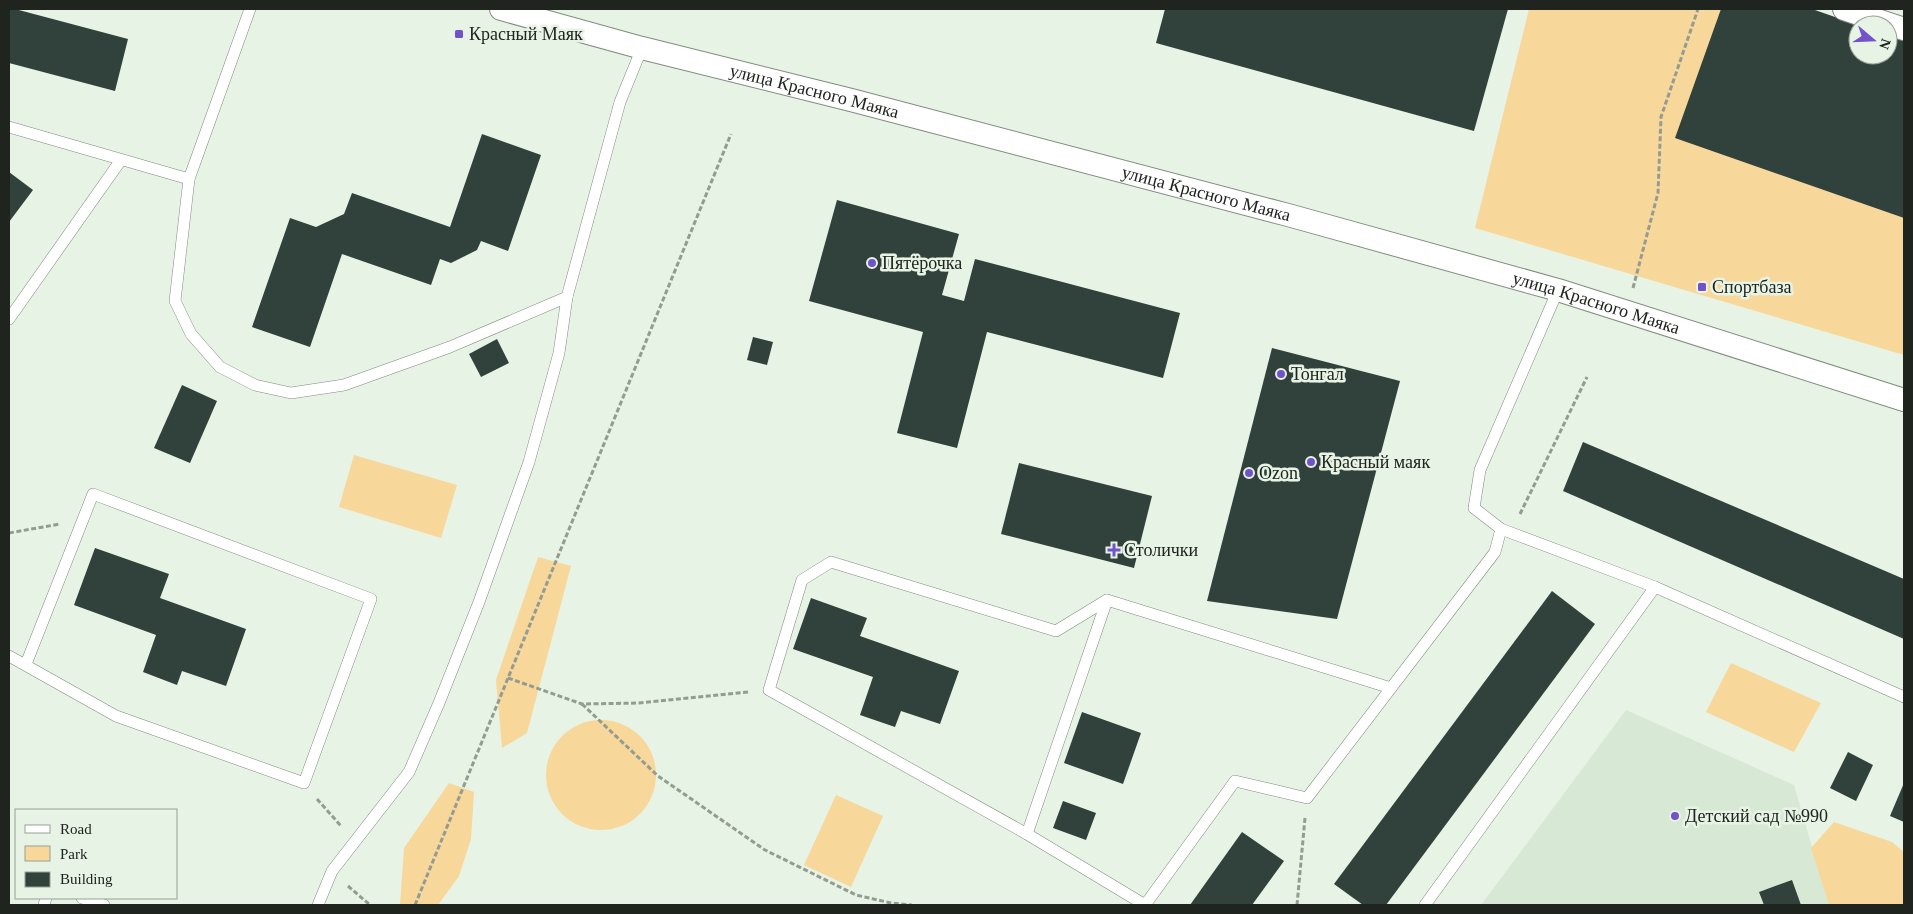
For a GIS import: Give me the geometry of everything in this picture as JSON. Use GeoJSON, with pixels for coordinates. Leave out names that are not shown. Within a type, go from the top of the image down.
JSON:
{"type":"FeatureCollection","features":[{"type":"Feature","properties":{"kind":"street","name":"улица Красного Маяка"},"geometry":{"type":"LineString","coordinates":[[501,9],[642,48],[1240,201],[1558,290],[1904,400]]}},
{"type":"Feature","properties":{"kind":"street"},"geometry":{"type":"LineString","coordinates":[[1844,9],[1904,29]]}},
{"type":"Feature","properties":{"kind":"lane"},"geometry":{"type":"LineString","coordinates":[[250,9],[189,179],[175,301],[191,334],[220,367],[255,385],[291,393],[344,385],[450,347],[567,297]]}},
{"type":"Feature","properties":{"kind":"lane"},"geometry":{"type":"LineString","coordinates":[[318,905],[332,871],[409,772],[479,602],[529,462],[560,352],[567,297],[620,102],[642,48]]}},
{"type":"Feature","properties":{"kind":"lane"},"geometry":{"type":"LineString","coordinates":[[9,127],[189,179]]}},
{"type":"Feature","properties":{"kind":"lane"},"geometry":{"type":"LineString","coordinates":[[9,319],[121,160]]}},
{"type":"Feature","properties":{"kind":"lane"},"geometry":{"type":"LineString","coordinates":[[1558,290],[1480,470],[1474,508],[1505,531],[1655,587],[1904,697]]}},
{"type":"Feature","properties":{"kind":"lane"},"geometry":{"type":"LineString","coordinates":[[9,656],[116,716],[304,783],[371,599],[93,494],[26,664]]}},
{"type":"Feature","properties":{"kind":"lane"},"geometry":{"type":"LineString","coordinates":[[1391,688],[1107,600],[1056,631],[831,562],[802,580],[769,690],[1027,834],[1145,905],[1235,781],[1307,798],[1495,552],[1505,531]]}},
{"type":"Feature","properties":{"kind":"lane"},"geometry":{"type":"LineString","coordinates":[[1425,905],[1655,587]]}},
{"type":"Feature","properties":{"kind":"lane"},"geometry":{"type":"LineString","coordinates":[[1027,834],[1107,600]]}},
{"type":"Feature","properties":{"kind":"lane"},"geometry":{"type":"LineString","coordinates":[[85,899],[104,905]]}},
{"type":"Feature","properties":{"kind":"path"},"geometry":{"type":"LineString","coordinates":[[1632,294],[1658,193],[1661,117],[1698,9]]}},
{"type":"Feature","properties":{"kind":"path"},"geometry":{"type":"LineString","coordinates":[[415,905],[731,134]]}},
{"type":"Feature","properties":{"kind":"path"},"geometry":{"type":"LineString","coordinates":[[1505,531],[1587,377]]}},
{"type":"Feature","properties":{"kind":"path"},"geometry":{"type":"LineString","coordinates":[[9,534],[83,519]]}},
{"type":"Feature","properties":{"kind":"path"},"geometry":{"type":"LineString","coordinates":[[508,678],[582,704],[639,703],[769,690]]}},
{"type":"Feature","properties":{"kind":"path"},"geometry":{"type":"LineString","coordinates":[[582,704],[658,776],[765,850],[856,895],[891,903],[912,905]]}},
{"type":"Feature","properties":{"kind":"path"},"geometry":{"type":"LineString","coordinates":[[304,783],[354,841]]}},
{"type":"Feature","properties":{"kind":"path"},"geometry":{"type":"LineString","coordinates":[[1297,905],[1307,798]]}},
{"type":"Feature","properties":{"kind":"path"},"geometry":{"type":"LineString","coordinates":[[332,871],[370,905]]}},
{"type":"Feature","properties":{"kind":"shaded area","name":"Детский сад №990"},"geometry":{"type":"Polygon","coordinates":[[[1626,710],[1794,785],[1829,905],[1481,905],[1626,710]]]}},
{"type":"Feature","properties":{"kind":"green space"},"geometry":{"type":"Polygon","coordinates":[[[1529,9],[1790,9],[1848,29],[1848,65],[1898,65],[1898,46],[1904,48],[1904,355],[1475,228],[1529,9]]]}},
{"type":"Feature","properties":{"kind":"green space"},"geometry":{"type":"Polygon","coordinates":[[[354,455],[457,485],[441,538],[339,507],[354,455]]]}},
{"type":"Feature","properties":{"kind":"green space"},"geometry":{"type":"Polygon","coordinates":[[[538,557],[571,566],[527,733],[502,748],[496,680],[538,557]]]}},
{"type":"Feature","properties":{"kind":"green space"},"geometry":{"type":"Polygon","coordinates":[[[1731,663],[1821,703],[1794,752],[1706,712],[1731,663]]]}},
{"type":"Feature","properties":{"kind":"green space"},"geometry":{"type":"Polygon","coordinates":[[[601,720],[622,724],[640,736],[652,754],[656,775],[652,796],[640,814],[622,826],[601,830],[580,826],[562,814],[550,796],[546,775],[550,754],[562,736],[580,724],[601,720]]]}},
{"type":"Feature","properties":{"kind":"green space"},"geometry":{"type":"Polygon","coordinates":[[[449,783],[474,792],[471,839],[459,876],[438,905],[400,905],[404,848],[449,783]]]}},
{"type":"Feature","properties":{"kind":"green space"},"geometry":{"type":"Polygon","coordinates":[[[836,795],[883,816],[851,887],[804,865],[836,795]]]}},
{"type":"Feature","properties":{"kind":"green space"},"geometry":{"type":"Polygon","coordinates":[[[1834,822],[1892,842],[1904,852],[1904,905],[1829,905],[1811,848],[1834,822]]]}},
{"type":"Feature","properties":{"kind":"building"},"geometry":{"type":"Polygon","coordinates":[[[9,9],[128,39],[115,91],[9,63],[9,9]]]}},
{"type":"Feature","properties":{"kind":"building"},"geometry":{"type":"Polygon","coordinates":[[[1165,9],[1508,9],[1474,131],[1156,43],[1165,9]]]}},
{"type":"Feature","properties":{"kind":"building"},"geometry":{"type":"Polygon","coordinates":[[[1721,9],[1812,9],[1848,22],[1848,65],[1898,65],[1898,39],[1904,41],[1904,218],[1675,138],[1721,9]]]}},
{"type":"Feature","properties":{"kind":"building"},"geometry":{"type":"Polygon","coordinates":[[[482,134],[541,155],[508,251],[481,241],[477,250],[451,263],[440,259],[431,285],[342,254],[310,347],[252,327],[290,218],[316,227],[344,214],[352,193],[450,227],[482,134]]]}},
{"type":"Feature","properties":{"kind":"building"},"geometry":{"type":"Polygon","coordinates":[[[9,172],[33,190],[9,222],[9,172]]]}},
{"type":"Feature","properties":{"kind":"building"},"geometry":{"type":"Polygon","coordinates":[[[837,200],[959,234],[942,295],[964,301],[975,259],[1180,313],[1163,378],[987,332],[957,448],[897,433],[923,332],[809,301],[837,200]]]}},
{"type":"Feature","properties":{"kind":"building"},"geometry":{"type":"Polygon","coordinates":[[[753,337],[773,342],[767,365],[747,360],[753,337]]]}},
{"type":"Feature","properties":{"kind":"building"},"geometry":{"type":"Polygon","coordinates":[[[497,339],[509,363],[481,377],[469,354],[497,339]]]}},
{"type":"Feature","properties":{"kind":"building","name":"Красный маяк"},"geometry":{"type":"Polygon","coordinates":[[[1272,348],[1400,381],[1337,619],[1207,601],[1272,348]]]}},
{"type":"Feature","properties":{"kind":"building"},"geometry":{"type":"Polygon","coordinates":[[[182,385],[217,401],[190,463],[154,448],[182,385]]]}},
{"type":"Feature","properties":{"kind":"building"},"geometry":{"type":"Polygon","coordinates":[[[1583,442],[1904,579],[1904,639],[1563,491],[1583,442]]]}},
{"type":"Feature","properties":{"kind":"building"},"geometry":{"type":"Polygon","coordinates":[[[1019,463],[1152,496],[1134,568],[1001,534],[1019,463]]]}},
{"type":"Feature","properties":{"kind":"building"},"geometry":{"type":"Polygon","coordinates":[[[95,548],[169,574],[160,598],[246,629],[226,686],[182,671],[177,685],[143,672],[156,635],[74,605],[95,548]]]}},
{"type":"Feature","properties":{"kind":"building"},"geometry":{"type":"Polygon","coordinates":[[[1552,591],[1595,624],[1386,905],[1363,905],[1334,884],[1552,591]]]}},
{"type":"Feature","properties":{"kind":"building"},"geometry":{"type":"Polygon","coordinates":[[[811,598],[867,618],[860,636],[959,671],[940,724],[901,711],[895,727],[860,715],[873,677],[793,649],[811,598]]]}},
{"type":"Feature","properties":{"kind":"building"},"geometry":{"type":"Polygon","coordinates":[[[1082,712],[1141,733],[1123,784],[1064,763],[1082,712]]]}},
{"type":"Feature","properties":{"kind":"building"},"geometry":{"type":"Polygon","coordinates":[[[1848,752],[1873,765],[1856,801],[1830,788],[1848,752]]]}},
{"type":"Feature","properties":{"kind":"building"},"geometry":{"type":"Polygon","coordinates":[[[1904,783],[1904,822],[1890,816],[1904,783]]]}},
{"type":"Feature","properties":{"kind":"building"},"geometry":{"type":"Polygon","coordinates":[[[1063,801],[1096,813],[1086,840],[1053,828],[1063,801]]]}},
{"type":"Feature","properties":{"kind":"building"},"geometry":{"type":"Polygon","coordinates":[[[1242,832],[1284,861],[1252,905],[1190,905],[1242,832]]]}},
{"type":"Feature","properties":{"kind":"building"},"geometry":{"type":"Polygon","coordinates":[[[1792,880],[1801,905],[1764,905],[1759,892],[1792,880]]]}},
{"type":"Feature","properties":{"kind":"place","name":"Красный Маяк"},"geometry":{"type":"Point","coordinates":[459,34]}},
{"type":"Feature","properties":{"kind":"place","name":"Пятёрочка"},"geometry":{"type":"Point","coordinates":[872,263]}},
{"type":"Feature","properties":{"kind":"place","name":"Спортбаза"},"geometry":{"type":"Point","coordinates":[1702,287]}},
{"type":"Feature","properties":{"kind":"place","name":"Тонгал"},"geometry":{"type":"Point","coordinates":[1281,374]}},
{"type":"Feature","properties":{"kind":"place","name":"Красный маяк"},"geometry":{"type":"Point","coordinates":[1311,462]}},
{"type":"Feature","properties":{"kind":"place","name":"Ozon"},"geometry":{"type":"Point","coordinates":[1249,473]}},
{"type":"Feature","properties":{"kind":"place","name":"Столички"},"geometry":{"type":"Point","coordinates":[1114,550]}},
{"type":"Feature","properties":{"kind":"place","name":"Детский сад №990"},"geometry":{"type":"Point","coordinates":[1675,816]}}]}
